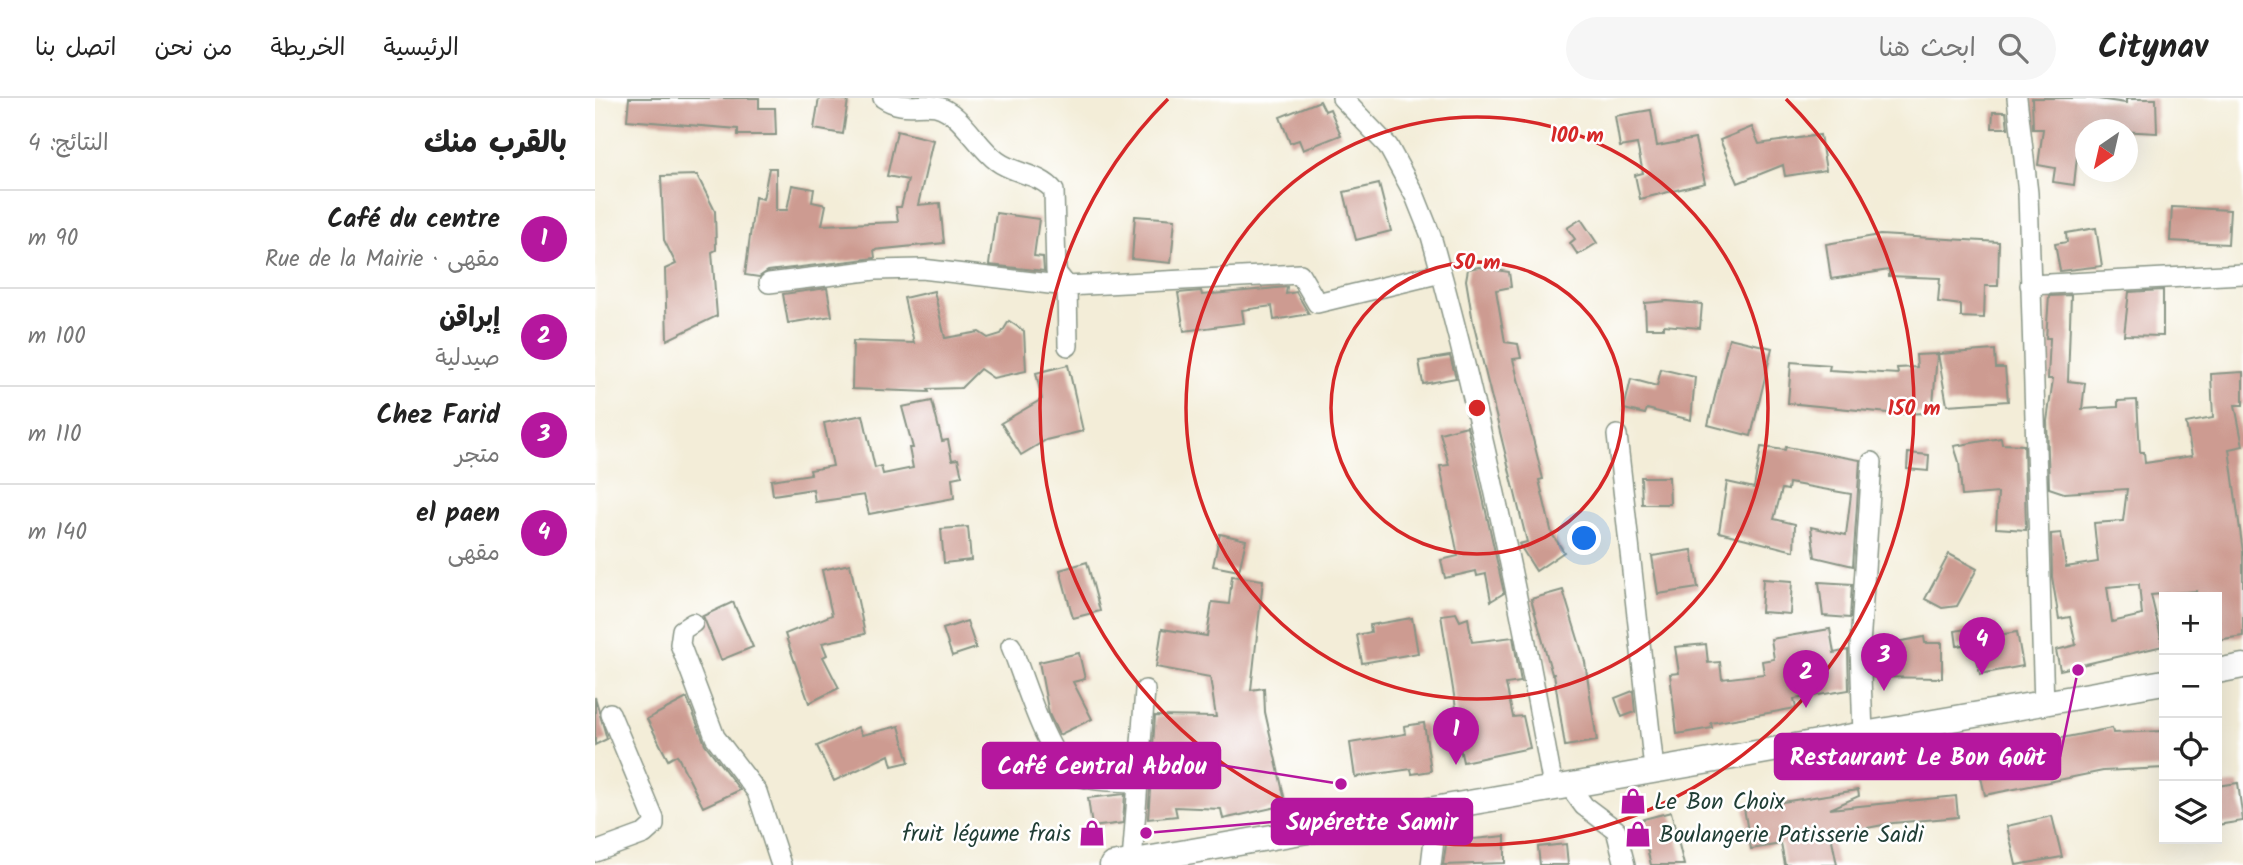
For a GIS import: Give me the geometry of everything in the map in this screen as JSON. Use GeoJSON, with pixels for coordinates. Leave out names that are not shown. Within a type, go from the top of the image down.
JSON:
{"type":"FeatureCollection","features":[{"type":"Feature","properties":{"kind":"main road"},"geometry":{"type":"LineString","coordinates":[[2222,670],[2243,666]]}},
{"type":"Feature","properties":{"kind":"main road"},"geometry":{"type":"LineString","coordinates":[[1122,863],[1203,858],[1438,807],[2044,705],[2159,683]]}},
{"type":"Feature","properties":{"kind":"street"},"geometry":{"type":"LineString","coordinates":[[883,98],[905,106],[934,106],[949,113],[995,160],[1050,186],[1054,191],[1056,272],[1067,286],[1068,346]]}},
{"type":"Feature","properties":{"kind":"street"},"geometry":{"type":"LineString","coordinates":[[1342,98],[1388,146],[1415,196],[1441,273],[1496,498],[1539,704],[1560,785],[1616,830],[1625,865]]}},
{"type":"Feature","properties":{"kind":"street"},"geometry":{"type":"LineString","coordinates":[[2017,98],[2028,193],[2044,705]]}},
{"type":"Feature","properties":{"kind":"street"},"geometry":{"type":"LineString","coordinates":[[769,283],[875,270],[922,269],[1067,286],[1300,274],[1317,303],[1441,273]]}},
{"type":"Feature","properties":{"kind":"street"},"geometry":{"type":"LineString","coordinates":[[2030,285],[2243,274]]}},
{"type":"Feature","properties":{"kind":"street"},"geometry":{"type":"LineString","coordinates":[[1617,435],[1654,769]]}},
{"type":"Feature","properties":{"kind":"street"},"geometry":{"type":"LineString","coordinates":[[1863,735],[1860,646],[1872,462]]}},
{"type":"Feature","properties":{"kind":"street"},"geometry":{"type":"LineString","coordinates":[[693,623],[682,630],[680,643],[715,737],[757,792],[781,865]]}},
{"type":"Feature","properties":{"kind":"street"},"geometry":{"type":"LineString","coordinates":[[1011,646],[1053,750],[1066,768],[1091,778],[1138,782]]}},
{"type":"Feature","properties":{"kind":"street"},"geometry":{"type":"LineString","coordinates":[[1122,863],[1138,782],[1145,690]]}},
{"type":"Feature","properties":{"kind":"street"},"geometry":{"type":"LineString","coordinates":[[595,852],[644,834],[654,825],[654,819],[610,713]]}},
{"type":"Feature","properties":{"kind":"street"},"geometry":{"type":"LineString","coordinates":[[1431,865],[1438,807]]}},
{"type":"Feature","properties":{"kind":"building"},"geometry":{"type":"Polygon","coordinates":[[[629,98],[759,98],[759,108],[775,108],[776,135],[738,135],[738,129],[627,120],[629,98]]]}},
{"type":"Feature","properties":{"kind":"building"},"geometry":{"type":"Polygon","coordinates":[[[819,98],[848,100],[843,134],[814,129],[819,98]]]}},
{"type":"Feature","properties":{"kind":"building"},"geometry":{"type":"Polygon","coordinates":[[[2032,98],[2091,98],[2126,103],[2126,99],[2156,99],[2157,133],[2138,132],[2138,119],[2075,119],[2074,185],[2053,182],[2055,168],[2038,165],[2043,129],[2033,129],[2032,98]]]}},
{"type":"Feature","properties":{"kind":"building"},"geometry":{"type":"Polygon","coordinates":[[[1320,101],[1325,111],[1330,109],[1341,135],[1303,150],[1299,140],[1290,143],[1280,117],[1320,101]]]}},
{"type":"Feature","properties":{"kind":"building"},"geometry":{"type":"Polygon","coordinates":[[[1651,110],[1657,146],[1695,139],[1705,183],[1640,199],[1635,175],[1643,173],[1637,144],[1620,147],[1615,116],[1651,110]]]}},
{"type":"Feature","properties":{"kind":"building"},"geometry":{"type":"Polygon","coordinates":[[[1993,112],[2006,112],[2008,128],[1992,128],[1993,112]]]}},
{"type":"Feature","properties":{"kind":"building"},"geometry":{"type":"Polygon","coordinates":[[[1752,127],[1759,144],[1820,135],[1826,170],[1785,176],[1783,165],[1738,183],[1720,140],[1752,127]]]}},
{"type":"Feature","properties":{"kind":"building"},"geometry":{"type":"Polygon","coordinates":[[[897,131],[933,140],[918,205],[940,203],[944,243],[874,250],[875,258],[768,271],[759,277],[745,275],[755,197],[763,199],[769,168],[776,168],[776,210],[787,210],[792,185],[814,189],[812,202],[826,205],[822,225],[898,222],[896,207],[901,207],[908,180],[887,176],[897,131]]]}},
{"type":"Feature","properties":{"kind":"building"},"geometry":{"type":"Polygon","coordinates":[[[697,175],[715,211],[716,250],[712,252],[717,316],[667,340],[665,269],[676,264],[664,240],[661,176],[697,175]]]}},
{"type":"Feature","properties":{"kind":"building"},"geometry":{"type":"Polygon","coordinates":[[[1379,184],[1391,231],[1356,240],[1344,192],[1379,184]]]}},
{"type":"Feature","properties":{"kind":"building"},"geometry":{"type":"Polygon","coordinates":[[[2172,207],[2230,210],[2228,244],[2170,241],[2172,207]]]}},
{"type":"Feature","properties":{"kind":"building"},"geometry":{"type":"Polygon","coordinates":[[[996,213],[1039,219],[1034,256],[1043,257],[1044,271],[989,265],[996,213]]]}},
{"type":"Feature","properties":{"kind":"building"},"geometry":{"type":"Polygon","coordinates":[[[1135,216],[1175,219],[1171,263],[1132,259],[1135,216]]]}},
{"type":"Feature","properties":{"kind":"building"},"geometry":{"type":"Polygon","coordinates":[[[1581,219],[1597,243],[1578,255],[1570,243],[1575,239],[1567,228],[1581,219]]]}},
{"type":"Feature","properties":{"kind":"building"},"geometry":{"type":"Polygon","coordinates":[[[2096,228],[2102,266],[2060,271],[2055,244],[2067,242],[2066,233],[2096,228]]]}},
{"type":"Feature","properties":{"kind":"building"},"geometry":{"type":"Polygon","coordinates":[[[1880,235],[1999,242],[1998,286],[1985,286],[1984,318],[1961,317],[1961,305],[1938,302],[1940,278],[1889,276],[1889,270],[1831,279],[1826,244],[1880,235]]]}},
{"type":"Feature","properties":{"kind":"building"},"geometry":{"type":"Polygon","coordinates":[[[1479,267],[1509,272],[1511,287],[1496,290],[1505,342],[1518,344],[1521,358],[1513,359],[1543,479],[1539,480],[1552,534],[1564,552],[1536,571],[1519,544],[1527,542],[1473,322],[1466,280],[1468,269],[1479,267]]]}},
{"type":"Feature","properties":{"kind":"building"},"geometry":{"type":"Polygon","coordinates":[[[1287,287],[1286,294],[1296,292],[1309,314],[1274,320],[1272,306],[1242,310],[1244,323],[1184,331],[1178,293],[1201,291],[1202,295],[1287,287]]]}},
{"type":"Feature","properties":{"kind":"building"},"geometry":{"type":"Polygon","coordinates":[[[827,288],[832,316],[788,323],[783,294],[827,288]]]}},
{"type":"Feature","properties":{"kind":"building"},"geometry":{"type":"Polygon","coordinates":[[[2163,290],[2163,336],[2124,335],[2129,292],[2163,290]]]}},
{"type":"Feature","properties":{"kind":"building"},"geometry":{"type":"Polygon","coordinates":[[[934,291],[945,338],[979,332],[988,338],[1001,334],[1009,321],[1024,331],[1026,371],[993,378],[980,369],[961,388],[928,389],[929,392],[852,389],[853,341],[914,343],[904,298],[934,291]]]}},
{"type":"Feature","properties":{"kind":"building"},"geometry":{"type":"Polygon","coordinates":[[[2071,295],[2068,381],[2085,383],[2082,409],[2118,407],[2118,401],[2137,400],[2140,452],[2144,452],[2145,463],[2192,456],[2186,423],[2213,418],[2211,374],[2243,372],[2243,405],[2235,405],[2243,446],[2229,449],[2243,552],[2243,636],[2222,639],[2222,592],[2159,592],[2159,594],[2151,595],[2159,629],[2159,647],[2060,670],[2056,650],[2076,645],[2070,617],[2059,619],[2052,577],[2051,534],[2061,533],[2066,567],[2098,562],[2094,523],[2123,521],[2127,489],[2064,493],[2049,488],[2047,421],[2053,379],[2048,379],[2050,338],[2046,338],[2049,296],[2071,295]],[[2139,584],[2107,587],[2112,622],[2142,615],[2139,584]]]}},
{"type":"Feature","properties":{"kind":"building"},"geometry":{"type":"Polygon","coordinates":[[[1667,301],[1702,304],[1700,328],[1664,325],[1664,328],[1646,328],[1645,303],[1667,301]]]}},
{"type":"Feature","properties":{"kind":"building"},"geometry":{"type":"Polygon","coordinates":[[[1729,338],[1772,348],[1751,436],[1708,425],[1729,338]]]}},
{"type":"Feature","properties":{"kind":"building"},"geometry":{"type":"Polygon","coordinates":[[[1995,350],[1996,368],[2005,368],[2008,401],[1947,405],[1938,354],[1995,350]]]}},
{"type":"Feature","properties":{"kind":"building"},"geometry":{"type":"Polygon","coordinates":[[[1937,354],[1933,405],[1927,405],[1928,413],[1899,414],[1788,403],[1791,362],[1830,365],[1829,370],[1898,374],[1897,368],[1917,367],[1916,355],[1937,354]]]}},
{"type":"Feature","properties":{"kind":"building"},"geometry":{"type":"Polygon","coordinates":[[[1450,356],[1456,378],[1423,384],[1419,361],[1450,356]]]}},
{"type":"Feature","properties":{"kind":"building"},"geometry":{"type":"Polygon","coordinates":[[[1068,365],[1083,431],[1046,440],[1021,455],[1001,423],[1042,399],[1036,373],[1068,365]]]}},
{"type":"Feature","properties":{"kind":"building"},"geometry":{"type":"Polygon","coordinates":[[[1661,369],[1695,377],[1691,420],[1647,409],[1645,414],[1624,409],[1631,379],[1657,386],[1661,369]]]}},
{"type":"Feature","properties":{"kind":"building"},"geometry":{"type":"Polygon","coordinates":[[[932,401],[942,441],[948,440],[952,460],[958,459],[962,476],[952,478],[954,498],[869,514],[864,495],[815,502],[813,489],[773,495],[771,480],[811,474],[810,470],[833,466],[824,423],[863,415],[875,468],[881,466],[883,474],[913,468],[909,448],[913,448],[902,407],[932,401]]]}},
{"type":"Feature","properties":{"kind":"building"},"geometry":{"type":"Polygon","coordinates":[[[1467,426],[1504,593],[1491,601],[1486,574],[1477,576],[1476,571],[1445,578],[1441,560],[1458,556],[1440,466],[1449,465],[1440,433],[1467,426]]]}},
{"type":"Feature","properties":{"kind":"building"},"geometry":{"type":"Polygon","coordinates":[[[2001,438],[2002,444],[2024,445],[2026,530],[1996,528],[1998,493],[1962,496],[1959,462],[1954,446],[2001,438]]]}},
{"type":"Feature","properties":{"kind":"building"},"geometry":{"type":"Polygon","coordinates":[[[1761,447],[1785,450],[1786,447],[1860,460],[1853,566],[1815,557],[1811,527],[1846,535],[1851,494],[1789,483],[1788,490],[1782,489],[1774,519],[1795,524],[1794,551],[1719,532],[1727,482],[1754,488],[1761,447]]]}},
{"type":"Feature","properties":{"kind":"building"},"geometry":{"type":"Polygon","coordinates":[[[1908,453],[1929,455],[1928,471],[1907,469],[1908,453]]]}},
{"type":"Feature","properties":{"kind":"building"},"geometry":{"type":"Polygon","coordinates":[[[1641,477],[1669,477],[1670,504],[1642,504],[1641,477]]]}},
{"type":"Feature","properties":{"kind":"building"},"geometry":{"type":"Polygon","coordinates":[[[968,527],[971,560],[944,563],[941,529],[968,527]]]}},
{"type":"Feature","properties":{"kind":"building"},"geometry":{"type":"Polygon","coordinates":[[[1220,534],[1246,540],[1239,571],[1213,566],[1220,534]]]}},
{"type":"Feature","properties":{"kind":"building"},"geometry":{"type":"Polygon","coordinates":[[[1692,550],[1698,588],[1658,594],[1652,556],[1692,550]]]}},
{"type":"Feature","properties":{"kind":"building"},"geometry":{"type":"Polygon","coordinates":[[[1949,554],[1977,569],[1957,606],[1942,608],[1925,599],[1949,554]]]}},
{"type":"Feature","properties":{"kind":"building"},"geometry":{"type":"Polygon","coordinates":[[[1087,562],[1100,611],[1073,618],[1060,570],[1087,562]]]}},
{"type":"Feature","properties":{"kind":"building"},"geometry":{"type":"Polygon","coordinates":[[[850,564],[865,634],[822,643],[827,655],[823,657],[839,688],[809,703],[785,634],[832,615],[822,570],[850,564]]]}},
{"type":"Feature","properties":{"kind":"building"},"geometry":{"type":"Polygon","coordinates":[[[1232,576],[1263,580],[1251,690],[1264,688],[1265,712],[1286,805],[1223,819],[1221,809],[1175,807],[1177,816],[1148,819],[1155,716],[1216,717],[1210,677],[1156,667],[1162,629],[1207,636],[1212,602],[1229,604],[1232,576]]]}},
{"type":"Feature","properties":{"kind":"building"},"geometry":{"type":"Polygon","coordinates":[[[1763,579],[1792,581],[1790,614],[1761,612],[1763,579]]]}},
{"type":"Feature","properties":{"kind":"building"},"geometry":{"type":"Polygon","coordinates":[[[1819,582],[1852,584],[1850,618],[1823,616],[1819,582]]]}},
{"type":"Feature","properties":{"kind":"building"},"geometry":{"type":"Polygon","coordinates":[[[1563,590],[1585,662],[1597,741],[1565,746],[1554,674],[1531,599],[1563,590]]]}},
{"type":"Feature","properties":{"kind":"building"},"geometry":{"type":"Polygon","coordinates":[[[733,602],[753,647],[721,660],[703,616],[733,602]]]}},
{"type":"Feature","properties":{"kind":"building"},"geometry":{"type":"Polygon","coordinates":[[[1456,613],[1460,621],[1468,618],[1472,642],[1513,637],[1521,682],[1506,684],[1513,717],[1523,716],[1530,748],[1463,762],[1454,720],[1458,720],[1441,615],[1456,613]]]}},
{"type":"Feature","properties":{"kind":"building"},"geometry":{"type":"Polygon","coordinates":[[[1412,618],[1418,653],[1362,663],[1357,635],[1371,632],[1370,625],[1412,618]]]}},
{"type":"Feature","properties":{"kind":"building"},"geometry":{"type":"Polygon","coordinates":[[[967,621],[976,648],[952,656],[943,629],[967,621]]]}},
{"type":"Feature","properties":{"kind":"building"},"geometry":{"type":"Polygon","coordinates":[[[1996,623],[1998,635],[2017,632],[2023,666],[1980,674],[1974,643],[1957,646],[1955,631],[1996,623]]]}},
{"type":"Feature","properties":{"kind":"building"},"geometry":{"type":"Polygon","coordinates":[[[1830,629],[1834,653],[1848,650],[1849,690],[1794,699],[1796,708],[1711,723],[1712,728],[1677,734],[1670,674],[1679,673],[1675,647],[1706,644],[1708,663],[1720,662],[1722,679],[1764,674],[1762,661],[1774,659],[1771,639],[1830,629]]]}},
{"type":"Feature","properties":{"kind":"building"},"geometry":{"type":"Polygon","coordinates":[[[1924,637],[1925,643],[1942,643],[1942,678],[1873,677],[1872,650],[1896,650],[1896,642],[1924,637]]]}},
{"type":"Feature","properties":{"kind":"building"},"geometry":{"type":"Polygon","coordinates":[[[1079,653],[1085,679],[1073,682],[1092,719],[1059,735],[1049,714],[1039,662],[1079,653]]]}},
{"type":"Feature","properties":{"kind":"building"},"geometry":{"type":"Polygon","coordinates":[[[1633,691],[1635,712],[1622,717],[1615,698],[1633,691]]]}},
{"type":"Feature","properties":{"kind":"building"},"geometry":{"type":"Polygon","coordinates":[[[595,697],[607,739],[595,745],[595,697]]]}},
{"type":"Feature","properties":{"kind":"building"},"geometry":{"type":"Polygon","coordinates":[[[687,698],[705,744],[740,790],[703,807],[677,755],[668,760],[647,719],[687,698]]]}},
{"type":"Feature","properties":{"kind":"building"},"geometry":{"type":"Polygon","coordinates":[[[1424,723],[1431,771],[1412,774],[1411,769],[1355,777],[1350,743],[1405,734],[1404,726],[1424,723]]]}},
{"type":"Feature","properties":{"kind":"building"},"geometry":{"type":"Polygon","coordinates":[[[899,726],[909,762],[892,766],[889,755],[834,781],[817,746],[858,727],[862,735],[899,726]]]}},
{"type":"Feature","properties":{"kind":"building"},"geometry":{"type":"Polygon","coordinates":[[[2112,728],[2113,733],[2159,731],[2159,768],[2103,771],[1985,795],[1976,755],[2112,728]]]}},
{"type":"Feature","properties":{"kind":"building"},"geometry":{"type":"Polygon","coordinates":[[[2238,783],[2243,821],[2222,824],[2222,785],[2238,783]]]}},
{"type":"Feature","properties":{"kind":"building"},"geometry":{"type":"Polygon","coordinates":[[[1858,790],[1859,796],[1830,809],[1956,796],[1958,817],[1893,823],[1831,835],[1837,865],[1785,865],[1781,844],[1751,849],[1744,808],[1858,790]]]}},
{"type":"Feature","properties":{"kind":"building"},"geometry":{"type":"Polygon","coordinates":[[[1125,794],[1123,823],[1092,827],[1088,798],[1125,794]]]}},
{"type":"Feature","properties":{"kind":"building"},"geometry":{"type":"Polygon","coordinates":[[[1671,812],[1684,865],[1651,865],[1640,820],[1671,812]]]}},
{"type":"Feature","properties":{"kind":"building"},"geometry":{"type":"Polygon","coordinates":[[[2052,816],[2062,857],[2016,865],[2007,826],[2052,816]]]}},
{"type":"Feature","properties":{"kind":"building"},"geometry":{"type":"Polygon","coordinates":[[[1505,836],[1505,863],[1443,865],[1446,845],[1452,841],[1505,836]]]}},
{"type":"Feature","properties":{"kind":"building"},"geometry":{"type":"Polygon","coordinates":[[[1566,844],[1568,865],[1540,865],[1538,847],[1566,844]]]}},
{"type":"Feature","properties":{"kind":"place","name":"Restaurant Le Bon Goût"},"geometry":{"type":"Point","coordinates":[2078,670]}},
{"type":"Feature","properties":{"kind":"place","name":"el paen"},"geometry":{"type":"Point","coordinates":[1982,675]}},
{"type":"Feature","properties":{"kind":"place","name":"Chez Farid"},"geometry":{"type":"Point","coordinates":[1884,691]}},
{"type":"Feature","properties":{"kind":"place","name":"إبراقن"},"geometry":{"type":"Point","coordinates":[1806,708]}},
{"type":"Feature","properties":{"kind":"place","name":"Café du centre"},"geometry":{"type":"Point","coordinates":[1456,765]}},
{"type":"Feature","properties":{"kind":"place","name":"Café Central Abdou"},"geometry":{"type":"Point","coordinates":[1341,784]}},
{"type":"Feature","properties":{"kind":"place","name":"Le Bon Choix"},"geometry":{"type":"Point","coordinates":[1633,801]}},
{"type":"Feature","properties":{"kind":"place","name":"fruit légume frais"},"geometry":{"type":"Point","coordinates":[1092,833]}},
{"type":"Feature","properties":{"kind":"place","name":"Supérette Samir"},"geometry":{"type":"Point","coordinates":[1146,833]}},
{"type":"Feature","properties":{"kind":"place","name":"Boulangerie Patisserie Saidi"},"geometry":{"type":"Point","coordinates":[1638,834]}}]}
